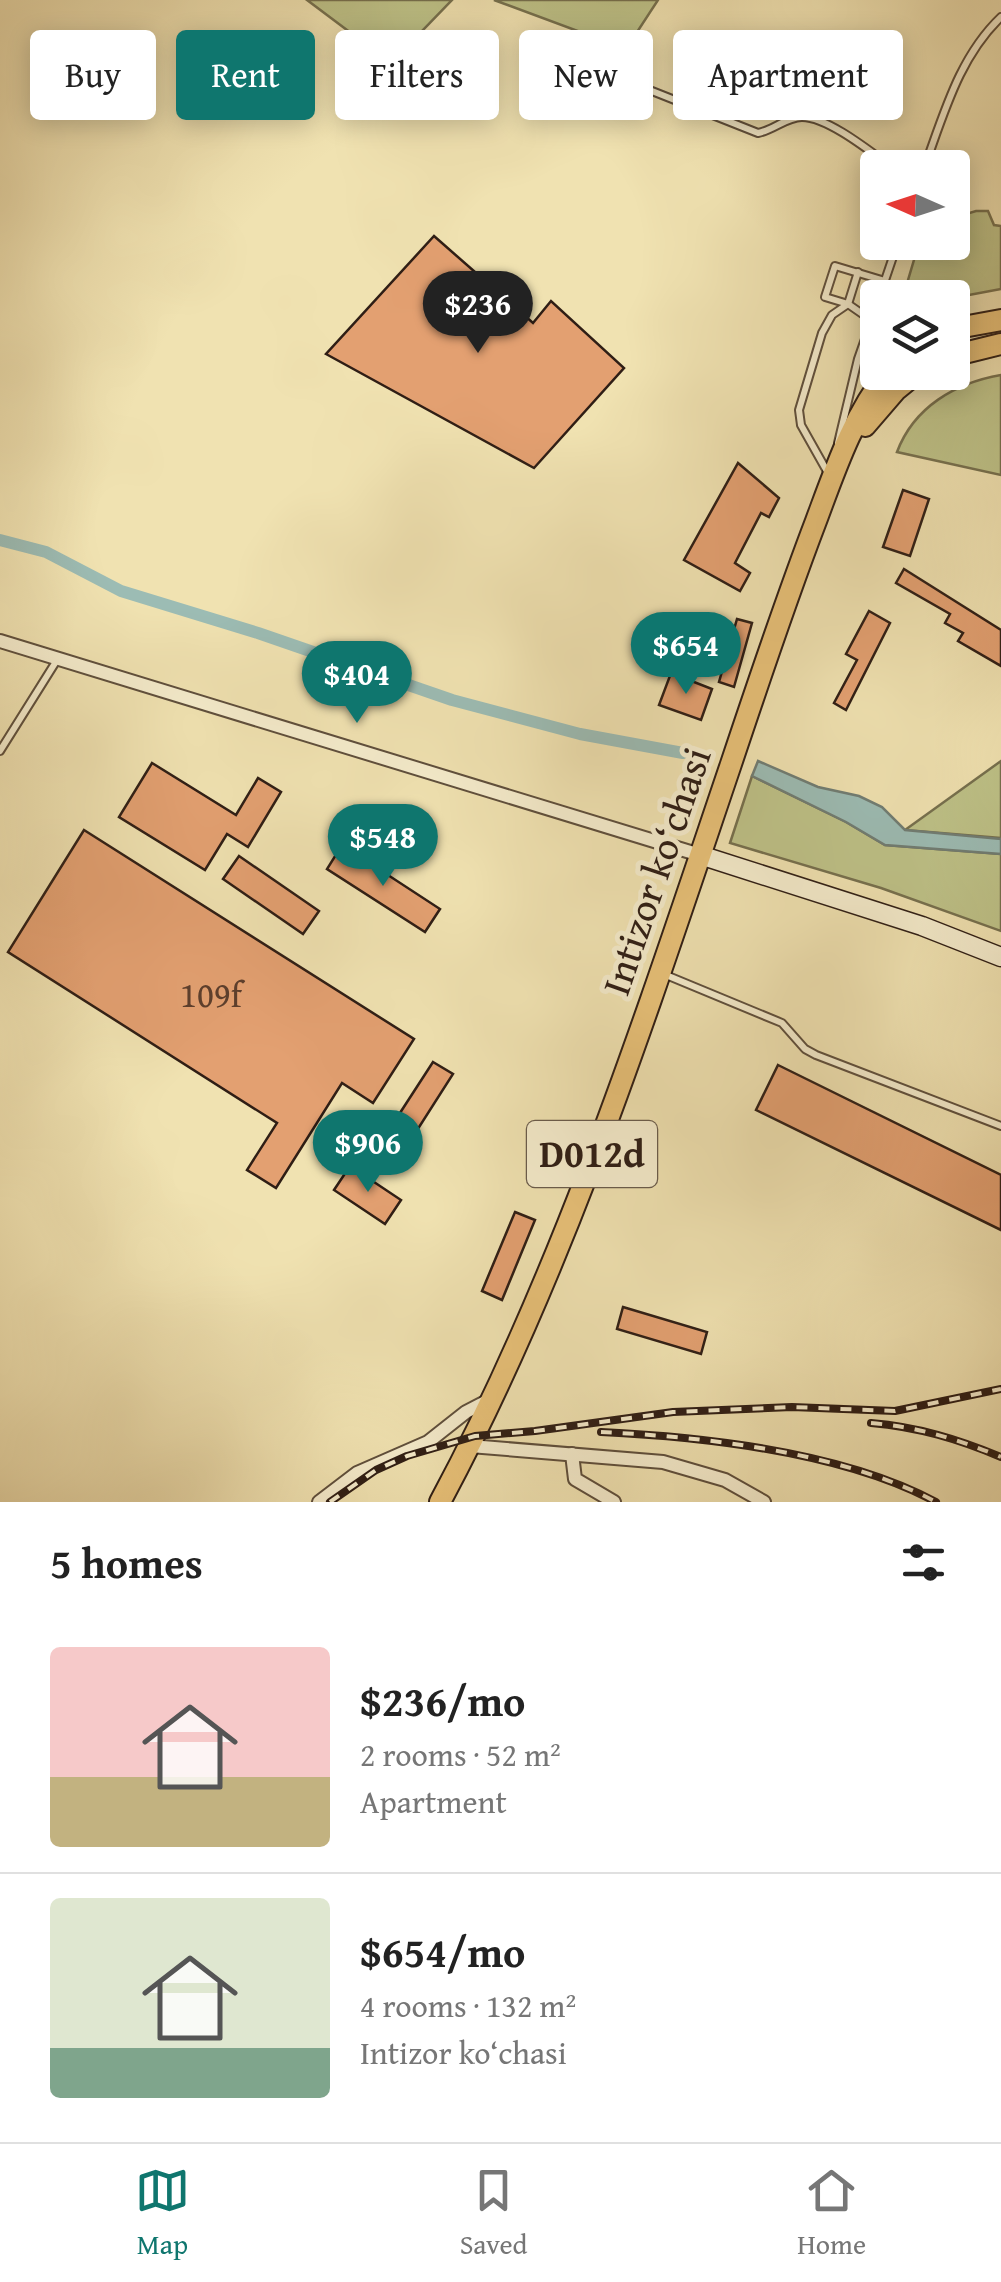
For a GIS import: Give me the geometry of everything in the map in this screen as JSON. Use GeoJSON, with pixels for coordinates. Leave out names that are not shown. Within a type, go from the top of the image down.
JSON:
{"type":"FeatureCollection","features":[{"type":"Feature","properties":{"kind":"main road"},"geometry":{"type":"LineString","coordinates":[[970,326],[1001,320]]}},
{"type":"Feature","properties":{"kind":"main road"},"geometry":{"type":"LineString","coordinates":[[970,352],[1001,344]]}},
{"type":"Feature","properties":{"kind":"main road","name":"D012d"},"geometry":{"type":"LineString","coordinates":[[832,478],[856,422],[876,390]]}},
{"type":"Feature","properties":{"kind":"main road","name":"D012d"},"geometry":{"type":"LineString","coordinates":[[832,478],[876,412],[899,390]]}},
{"type":"Feature","properties":{"kind":"main road","name":"Intizor ko‘chasi"},"geometry":{"type":"LineString","coordinates":[[440,1502],[494,1398],[537,1298],[660,973],[788,594],[832,478]]}},
{"type":"Feature","properties":{"kind":"street"},"geometry":{"type":"LineString","coordinates":[[0,641],[700,855],[922,926],[1001,956]]}},
{"type":"Feature","properties":{"kind":"street"},"geometry":{"type":"LineString","coordinates":[[319,1502],[357,1473],[428,1442],[466,1412],[494,1398]]}},
{"type":"Feature","properties":{"kind":"street"},"geometry":{"type":"LineString","coordinates":[[470,1446],[639,1459],[725,1480],[764,1502]]}},
{"type":"Feature","properties":{"kind":"street"},"geometry":{"type":"LineString","coordinates":[[572,1454],[575,1479],[614,1502]]}},
{"type":"Feature","properties":{"kind":"lane"},"geometry":{"type":"LineString","coordinates":[[931,150],[962,70],[981,39],[1001,17]]}},
{"type":"Feature","properties":{"kind":"lane"},"geometry":{"type":"LineString","coordinates":[[653,92],[758,134],[806,116],[867,150]]}},
{"type":"Feature","properties":{"kind":"lane"},"geometry":{"type":"LineString","coordinates":[[860,312],[824,297],[835,266],[881,280]]}},
{"type":"Feature","properties":{"kind":"lane"},"geometry":{"type":"LineString","coordinates":[[832,478],[801,426],[799,410],[822,334],[832,315],[848,304],[858,272]]}},
{"type":"Feature","properties":{"kind":"lane","name":"Intizor ko‘chasi"},"geometry":{"type":"LineString","coordinates":[[832,478],[842,416],[860,356]]}},
{"type":"Feature","properties":{"kind":"lane"},"geometry":{"type":"LineString","coordinates":[[0,751],[57,660]]}},
{"type":"Feature","properties":{"kind":"lane"},"geometry":{"type":"LineString","coordinates":[[660,973],[782,1024],[816,1056],[1001,1126]]}},
{"type":"Feature","properties":{"kind":"green space"},"geometry":{"type":"Polygon","coordinates":[[[307,0],[452,0],[423,30],[347,30],[307,0]]]}},
{"type":"Feature","properties":{"kind":"green space"},"geometry":{"type":"Polygon","coordinates":[[[494,0],[658,0],[638,30],[575,30],[494,0]]]}},
{"type":"Feature","properties":{"kind":"green space"},"geometry":{"type":"Polygon","coordinates":[[[988,211],[994,225],[1001,226],[1001,289],[970,295],[970,280],[908,280],[914,260],[970,260],[970,213],[988,211]]]}},
{"type":"Feature","properties":{"kind":"green space"},"geometry":{"type":"Polygon","coordinates":[[[1001,375],[1001,475],[897,452],[904,436],[925,410],[952,391],[970,390],[970,383],[1001,375]]]}},
{"type":"Feature","properties":{"kind":"green space"},"geometry":{"type":"Polygon","coordinates":[[[1001,761],[1001,838],[905,830],[1001,761]]]}},
{"type":"Feature","properties":{"kind":"green space"},"geometry":{"type":"Polygon","coordinates":[[[752,776],[885,845],[1001,854],[1001,931],[881,888],[730,843],[752,776]]]}},
{"type":"Feature","properties":{"kind":"water"},"geometry":{"type":"Polygon","coordinates":[[[758,761],[818,787],[859,796],[882,807],[905,830],[1001,839],[1001,854],[885,845],[752,776],[758,761]]]}},
{"type":"Feature","properties":{"kind":"building"},"geometry":{"type":"Polygon","coordinates":[[[434,236],[533,323],[551,301],[624,368],[534,468],[326,354],[434,236]]]}},
{"type":"Feature","properties":{"kind":"building"},"geometry":{"type":"Polygon","coordinates":[[[738,463],[779,498],[769,517],[761,513],[735,563],[750,573],[740,591],[684,560],[738,463]]]}},
{"type":"Feature","properties":{"kind":"building"},"geometry":{"type":"Polygon","coordinates":[[[903,490],[929,499],[910,556],[883,547],[903,490]]]}},
{"type":"Feature","properties":{"kind":"building"},"geometry":{"type":"Polygon","coordinates":[[[904,569],[1001,630],[1001,666],[958,641],[963,633],[945,623],[950,614],[896,583],[904,569]]]}},
{"type":"Feature","properties":{"kind":"building"},"geometry":{"type":"Polygon","coordinates":[[[869,611],[890,623],[846,710],[834,703],[857,660],[846,654],[869,611]]]}},
{"type":"Feature","properties":{"kind":"building"},"geometry":{"type":"Polygon","coordinates":[[[737,619],[752,623],[734,687],[719,682],[737,619]]]}},
{"type":"Feature","properties":{"kind":"building"},"geometry":{"type":"Polygon","coordinates":[[[671,673],[712,689],[701,720],[659,705],[671,673]]]}},
{"type":"Feature","properties":{"kind":"building"},"geometry":{"type":"Polygon","coordinates":[[[152,763],[236,815],[258,778],[281,792],[248,847],[227,834],[205,870],[119,817],[152,763]]]}},
{"type":"Feature","properties":{"kind":"building"},"geometry":{"type":"Polygon","coordinates":[[[84,830],[414,1039],[373,1103],[342,1083],[276,1188],[247,1170],[277,1123],[8,952],[84,830]]]}},
{"type":"Feature","properties":{"kind":"building"},"geometry":{"type":"Polygon","coordinates":[[[342,845],[440,909],[425,932],[327,869],[342,845]]]}},
{"type":"Feature","properties":{"kind":"building"},"geometry":{"type":"Polygon","coordinates":[[[239,856],[319,911],[303,934],[223,879],[239,856]]]}},
{"type":"Feature","properties":{"kind":"building"},"geometry":{"type":"Polygon","coordinates":[[[433,1062],[453,1074],[407,1146],[387,1133],[433,1062]]]}},
{"type":"Feature","properties":{"kind":"building"},"geometry":{"type":"Polygon","coordinates":[[[778,1065],[1001,1175],[1001,1230],[756,1110],[778,1065]]]}},
{"type":"Feature","properties":{"kind":"building"},"geometry":{"type":"Polygon","coordinates":[[[350,1166],[401,1200],[385,1224],[334,1190],[350,1166]]]}},
{"type":"Feature","properties":{"kind":"building"},"geometry":{"type":"Polygon","coordinates":[[[515,1212],[535,1220],[502,1300],[482,1291],[515,1212]]]}},
{"type":"Feature","properties":{"kind":"building"},"geometry":{"type":"Polygon","coordinates":[[[623,1307],[707,1332],[701,1354],[617,1329],[623,1307]]]}},
{"type":"Feature","properties":{"kind":"waterway"},"geometry":{"type":"LineString","coordinates":[[0,540],[46,552],[121,591],[452,700],[580,734],[683,753]]}},
{"type":"Feature","properties":{"kind":"railway"},"geometry":{"type":"LineString","coordinates":[[330,1502],[376,1470],[407,1456],[475,1436],[673,1412],[792,1407],[895,1411],[1001,1389]]}},
{"type":"Feature","properties":{"kind":"railway"},"geometry":{"type":"LineString","coordinates":[[871,1423],[938,1435],[1001,1457]]}},
{"type":"Feature","properties":{"kind":"railway"},"geometry":{"type":"LineString","coordinates":[[601,1432],[729,1443],[817,1459],[899,1485],[936,1502]]}}]}
